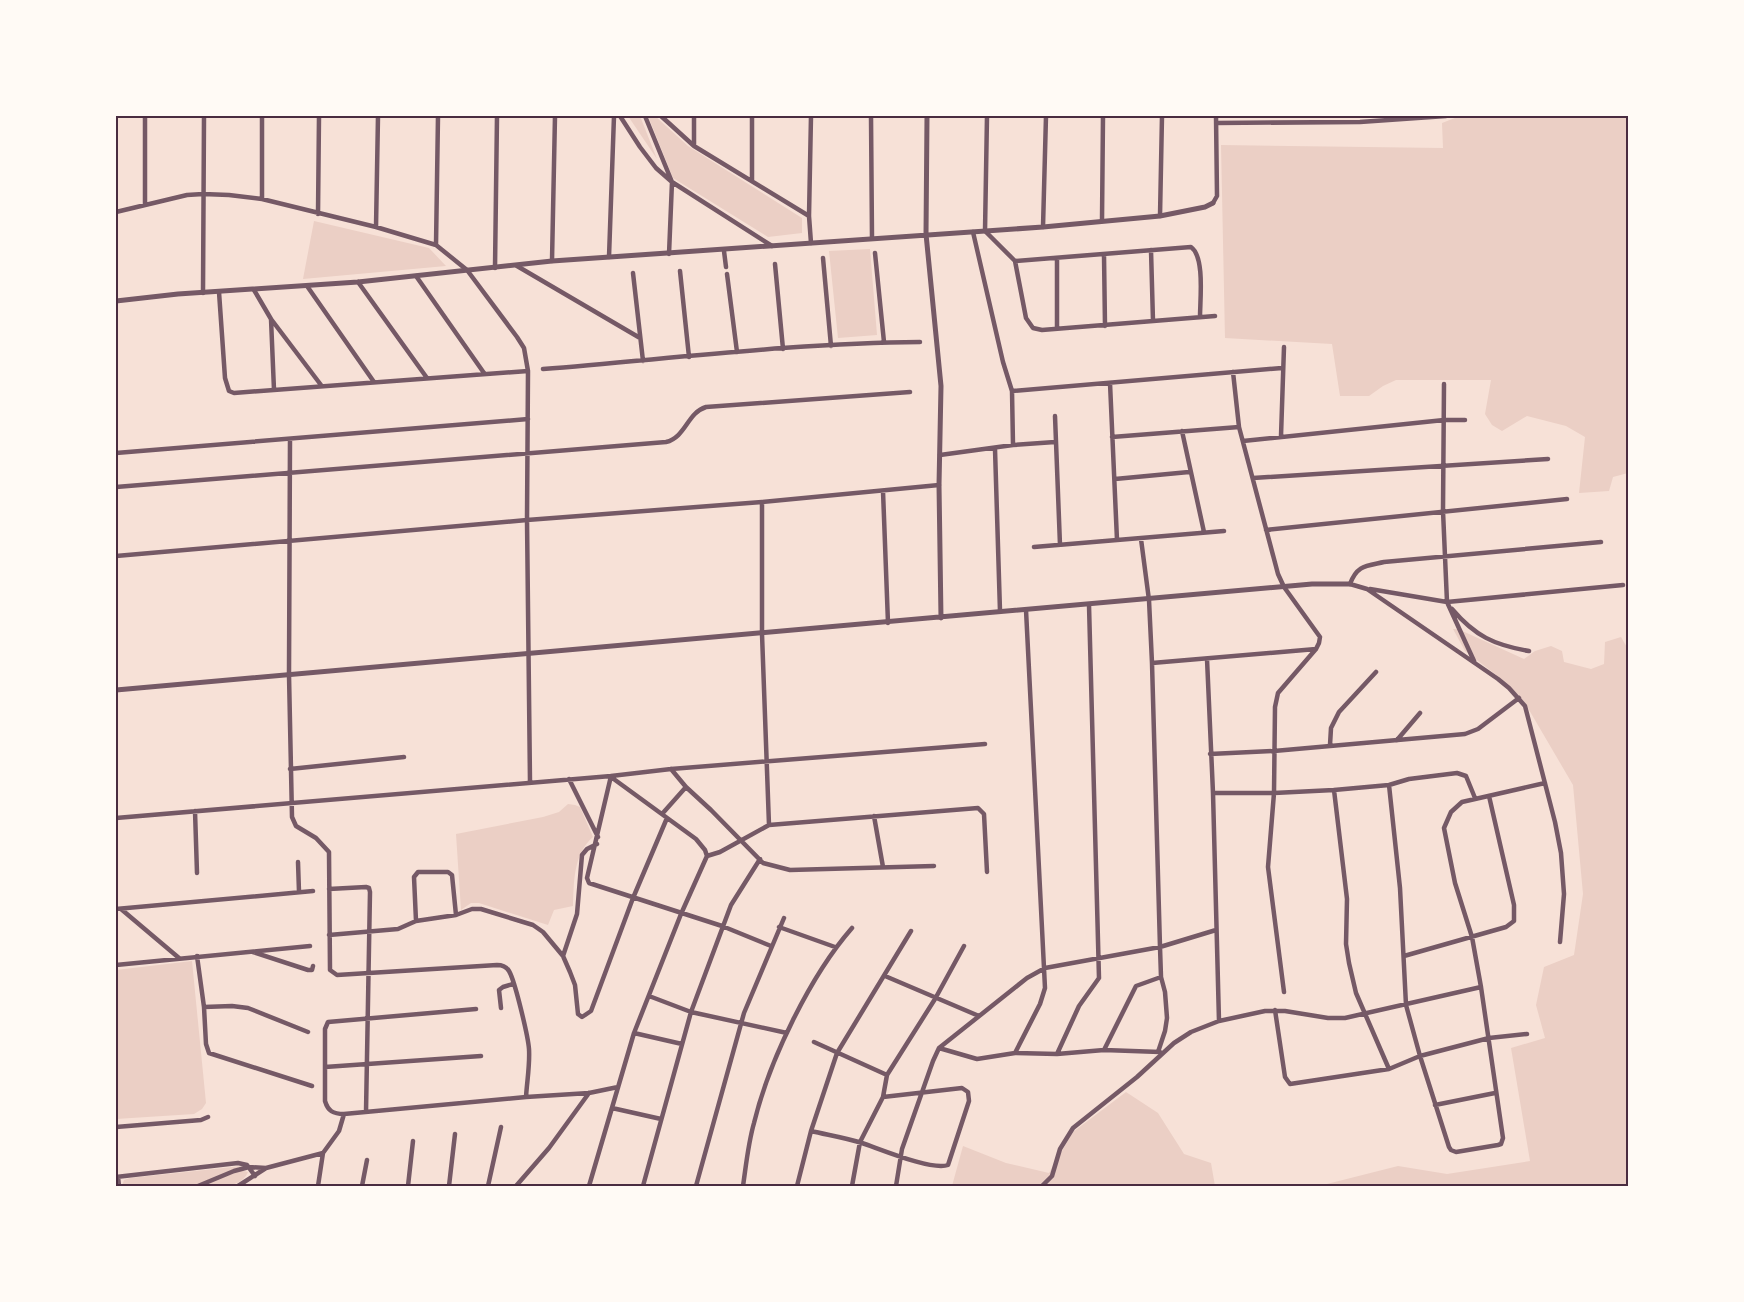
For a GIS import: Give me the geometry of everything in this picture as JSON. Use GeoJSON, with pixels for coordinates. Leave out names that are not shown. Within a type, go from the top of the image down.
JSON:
{"type":"FeatureCollection","features":[{"type":"Feature","properties":{"kind":"street"},"geometry":{"type":"LineString","coordinates":[[145,116],[145,205]]}},
{"type":"Feature","properties":{"kind":"street"},"geometry":{"type":"LineString","coordinates":[[204,116],[204,293]]}},
{"type":"Feature","properties":{"kind":"street"},"geometry":{"type":"LineString","coordinates":[[262,116],[262,199]]}},
{"type":"Feature","properties":{"kind":"street"},"geometry":{"type":"LineString","coordinates":[[318,214],[320,116]]}},
{"type":"Feature","properties":{"kind":"street"},"geometry":{"type":"LineString","coordinates":[[376,227],[378,116]]}},
{"type":"Feature","properties":{"kind":"street"},"geometry":{"type":"LineString","coordinates":[[436,245],[438,116]]}},
{"type":"Feature","properties":{"kind":"street"},"geometry":{"type":"LineString","coordinates":[[495,268],[497,116]]}},
{"type":"Feature","properties":{"kind":"street"},"geometry":{"type":"LineString","coordinates":[[552,261],[555,116]]}},
{"type":"Feature","properties":{"kind":"street"},"geometry":{"type":"LineString","coordinates":[[609,257],[614,116]]}},
{"type":"Feature","properties":{"kind":"street"},"geometry":{"type":"LineString","coordinates":[[620,116],[651,161],[672,182],[772,246]]}},
{"type":"Feature","properties":{"kind":"street"},"geometry":{"type":"LineString","coordinates":[[645,116],[672,182],[669,254]]}},
{"type":"Feature","properties":{"kind":"street"},"geometry":{"type":"LineString","coordinates":[[661,116],[694,146],[809,216]]}},
{"type":"Feature","properties":{"kind":"street"},"geometry":{"type":"LineString","coordinates":[[694,116],[694,146]]}},
{"type":"Feature","properties":{"kind":"street"},"geometry":{"type":"LineString","coordinates":[[752,116],[752,181]]}},
{"type":"Feature","properties":{"kind":"street"},"geometry":{"type":"LineString","coordinates":[[811,116],[809,216],[811,243]]}},
{"type":"Feature","properties":{"kind":"street"},"geometry":{"type":"LineString","coordinates":[[871,116],[872,238]]}},
{"type":"Feature","properties":{"kind":"street"},"geometry":{"type":"LineString","coordinates":[[927,116],[926,234],[941,386],[939,485],[941,618]]}},
{"type":"Feature","properties":{"kind":"street"},"geometry":{"type":"LineString","coordinates":[[987,116],[985,231],[1015,261],[1028,323],[1037,330],[1215,316]]}},
{"type":"Feature","properties":{"kind":"street"},"geometry":{"type":"LineString","coordinates":[[1043,227],[1046,116]]}},
{"type":"Feature","properties":{"kind":"street"},"geometry":{"type":"LineString","coordinates":[[1102,220],[1103,116]]}},
{"type":"Feature","properties":{"kind":"street"},"geometry":{"type":"LineString","coordinates":[[1160,216],[1162,116]]}},
{"type":"Feature","properties":{"kind":"street"},"geometry":{"type":"LineString","coordinates":[[116,301],[358,282],[552,261],[1043,227],[1160,216],[1205,207],[1213,203],[1217,196],[1216,116]]}},
{"type":"Feature","properties":{"kind":"street"},"geometry":{"type":"LineString","coordinates":[[1260,116],[1260,122]]}},
{"type":"Feature","properties":{"kind":"street"},"geometry":{"type":"LineString","coordinates":[[1310,116],[1310,123]]}},
{"type":"Feature","properties":{"kind":"street"},"geometry":{"type":"LineString","coordinates":[[1360,116],[1360,123]]}},
{"type":"Feature","properties":{"kind":"street"},"geometry":{"type":"LineString","coordinates":[[1216,123],[1360,123],[1446,116]]}},
{"type":"Feature","properties":{"kind":"street"},"geometry":{"type":"LineString","coordinates":[[116,212],[203,194],[262,199],[376,227],[436,245],[467,270],[524,348],[528,371],[530,782]]}},
{"type":"Feature","properties":{"kind":"street"},"geometry":{"type":"LineString","coordinates":[[973,232],[1012,391],[1012,445]]}},
{"type":"Feature","properties":{"kind":"street"},"geometry":{"type":"LineString","coordinates":[[1015,261],[1187,246],[1195,250],[1199,261],[1200,317]]}},
{"type":"Feature","properties":{"kind":"street"},"geometry":{"type":"LineString","coordinates":[[724,250],[726,267]]}},
{"type":"Feature","properties":{"kind":"street"},"geometry":{"type":"LineString","coordinates":[[1151,250],[1152,321]]}},
{"type":"Feature","properties":{"kind":"street"},"geometry":{"type":"LineString","coordinates":[[875,253],[884,342]]}},
{"type":"Feature","properties":{"kind":"street"},"geometry":{"type":"LineString","coordinates":[[1104,255],[1105,326]]}},
{"type":"Feature","properties":{"kind":"street"},"geometry":{"type":"LineString","coordinates":[[823,258],[831,346]]}},
{"type":"Feature","properties":{"kind":"street"},"geometry":{"type":"LineString","coordinates":[[1057,258],[1057,328]]}},
{"type":"Feature","properties":{"kind":"street"},"geometry":{"type":"LineString","coordinates":[[775,264],[783,349]]}},
{"type":"Feature","properties":{"kind":"street"},"geometry":{"type":"LineString","coordinates":[[517,266],[640,338]]}},
{"type":"Feature","properties":{"kind":"street"},"geometry":{"type":"LineString","coordinates":[[680,271],[689,357]]}},
{"type":"Feature","properties":{"kind":"street"},"geometry":{"type":"LineString","coordinates":[[633,273],[643,361]]}},
{"type":"Feature","properties":{"kind":"street"},"geometry":{"type":"LineString","coordinates":[[727,274],[737,352]]}},
{"type":"Feature","properties":{"kind":"street"},"geometry":{"type":"LineString","coordinates":[[416,276],[484,373]]}},
{"type":"Feature","properties":{"kind":"street"},"geometry":{"type":"LineString","coordinates":[[358,282],[427,378]]}},
{"type":"Feature","properties":{"kind":"street"},"geometry":{"type":"LineString","coordinates":[[307,286],[374,382]]}},
{"type":"Feature","properties":{"kind":"street"},"geometry":{"type":"LineString","coordinates":[[254,290],[271,320],[321,385]]}},
{"type":"Feature","properties":{"kind":"street"},"geometry":{"type":"LineString","coordinates":[[219,292],[225,378],[229,391],[234,393],[528,371]]}},
{"type":"Feature","properties":{"kind":"street"},"geometry":{"type":"LineString","coordinates":[[271,320],[274,390]]}},
{"type":"Feature","properties":{"kind":"street"},"geometry":{"type":"LineString","coordinates":[[543,369],[737,352],[884,342],[920,342]]}},
{"type":"Feature","properties":{"kind":"street"},"geometry":{"type":"LineString","coordinates":[[1281,436],[1284,347]]}},
{"type":"Feature","properties":{"kind":"street"},"geometry":{"type":"LineString","coordinates":[[1012,391],[1282,368]]}},
{"type":"Feature","properties":{"kind":"street"},"geometry":{"type":"LineString","coordinates":[[1233,372],[1239,427],[1278,574],[1284,587],[1317,631],[1320,643],[1278,693],[1275,707],[1274,793],[1268,867],[1284,992]]}},
{"type":"Feature","properties":{"kind":"street"},"geometry":{"type":"LineString","coordinates":[[1110,382],[1117,540]]}},
{"type":"Feature","properties":{"kind":"street"},"geometry":{"type":"LineString","coordinates":[[1444,384],[1443,511],[1448,605],[1475,663]]}},
{"type":"Feature","properties":{"kind":"street"},"geometry":{"type":"LineString","coordinates":[[116,487],[666,442],[676,438],[695,412],[706,407],[910,392]]}},
{"type":"Feature","properties":{"kind":"street"},"geometry":{"type":"LineString","coordinates":[[1055,416],[1060,545]]}},
{"type":"Feature","properties":{"kind":"street"},"geometry":{"type":"LineString","coordinates":[[116,453],[528,419]]}},
{"type":"Feature","properties":{"kind":"street"},"geometry":{"type":"LineString","coordinates":[[1244,441],[1444,420],[1465,420]]}},
{"type":"Feature","properties":{"kind":"street"},"geometry":{"type":"LineString","coordinates":[[1112,437],[1239,427]]}},
{"type":"Feature","properties":{"kind":"street"},"geometry":{"type":"LineString","coordinates":[[1182,431],[1189,472],[1204,532]]}},
{"type":"Feature","properties":{"kind":"street"},"geometry":{"type":"LineString","coordinates":[[290,439],[291,802],[293,822],[316,838],[329,852],[329,935],[332,973],[337,975],[369,974],[502,965],[508,970],[513,984],[529,1052],[525,1097]]}},
{"type":"Feature","properties":{"kind":"street"},"geometry":{"type":"LineString","coordinates":[[940,455],[1012,445],[1055,442]]}},
{"type":"Feature","properties":{"kind":"street"},"geometry":{"type":"LineString","coordinates":[[995,449],[1000,611]]}},
{"type":"Feature","properties":{"kind":"street"},"geometry":{"type":"LineString","coordinates":[[1253,478],[1548,459]]}},
{"type":"Feature","properties":{"kind":"street"},"geometry":{"type":"LineString","coordinates":[[1114,479],[1189,472]]}},
{"type":"Feature","properties":{"kind":"street"},"geometry":{"type":"LineString","coordinates":[[116,556],[939,485]]}},
{"type":"Feature","properties":{"kind":"street"},"geometry":{"type":"LineString","coordinates":[[883,491],[888,623]]}},
{"type":"Feature","properties":{"kind":"street"},"geometry":{"type":"LineString","coordinates":[[1266,530],[1567,500]]}},
{"type":"Feature","properties":{"kind":"street"},"geometry":{"type":"LineString","coordinates":[[762,502],[762,634],[769,825]]}},
{"type":"Feature","properties":{"kind":"street"},"geometry":{"type":"LineString","coordinates":[[1034,548],[1224,531]]}},
{"type":"Feature","properties":{"kind":"street"},"geometry":{"type":"LineString","coordinates":[[1141,539],[1149,600],[1161,977],[1167,1018],[1158,1052]]}},
{"type":"Feature","properties":{"kind":"street"},"geometry":{"type":"LineString","coordinates":[[1350,585],[1356,572],[1365,566],[1384,562],[1601,542]]}},
{"type":"Feature","properties":{"kind":"street"},"geometry":{"type":"LineString","coordinates":[[116,690],[1312,584],[1350,585],[1448,605],[1623,585]]}},
{"type":"Feature","properties":{"kind":"street"},"geometry":{"type":"LineString","coordinates":[[1368,589],[1475,663],[1519,698],[1528,716],[1561,853],[1564,894],[1560,942]]}},
{"type":"Feature","properties":{"kind":"street"},"geometry":{"type":"LineString","coordinates":[[1057,1054],[1079,1006],[1099,980],[1089,605]]}},
{"type":"Feature","properties":{"kind":"street"},"geometry":{"type":"LineString","coordinates":[[1448,605],[1469,627],[1487,640],[1529,651]]}},
{"type":"Feature","properties":{"kind":"street"},"geometry":{"type":"LineString","coordinates":[[1015,1053],[1046,988],[1026,610]]}},
{"type":"Feature","properties":{"kind":"street"},"geometry":{"type":"LineString","coordinates":[[1152,663],[1316,649]]}},
{"type":"Feature","properties":{"kind":"street"},"geometry":{"type":"LineString","coordinates":[[1207,659],[1219,1021]]}},
{"type":"Feature","properties":{"kind":"street"},"geometry":{"type":"LineString","coordinates":[[1330,745],[1331,728],[1339,712],[1376,672]]}},
{"type":"Feature","properties":{"kind":"street"},"geometry":{"type":"LineString","coordinates":[[1210,754],[1274,751],[1471,733],[1519,698]]}},
{"type":"Feature","properties":{"kind":"street"},"geometry":{"type":"LineString","coordinates":[[1397,740],[1420,713]]}},
{"type":"Feature","properties":{"kind":"street"},"geometry":{"type":"LineString","coordinates":[[116,818],[985,744]]}},
{"type":"Feature","properties":{"kind":"street"},"geometry":{"type":"LineString","coordinates":[[291,769],[404,757]]}},
{"type":"Feature","properties":{"kind":"street"},"geometry":{"type":"LineString","coordinates":[[671,769],[686,787],[760,860],[769,866],[790,870],[934,866]]}},
{"type":"Feature","properties":{"kind":"street"},"geometry":{"type":"LineString","coordinates":[[1213,793],[1334,790],[1389,785],[1408,779],[1462,773],[1468,780],[1474,798]]}},
{"type":"Feature","properties":{"kind":"street"},"geometry":{"type":"LineString","coordinates":[[589,1186],[634,1033],[681,914],[707,856],[696,838],[611,776]]}},
{"type":"Feature","properties":{"kind":"street"},"geometry":{"type":"LineString","coordinates":[[611,776],[597,844],[587,878],[593,886],[722,926],[771,946]]}},
{"type":"Feature","properties":{"kind":"street"},"geometry":{"type":"LineString","coordinates":[[569,779],[598,837]]}},
{"type":"Feature","properties":{"kind":"street"},"geometry":{"type":"LineString","coordinates":[[1389,785],[1400,888],[1406,1005],[1435,1105],[1449,1148],[1453,1152],[1501,1144],[1503,1138],[1472,937],[1455,883],[1444,828],[1455,806],[1474,798],[1545,783]]}},
{"type":"Feature","properties":{"kind":"street"},"geometry":{"type":"LineString","coordinates":[[662,814],[686,787]]}},
{"type":"Feature","properties":{"kind":"street"},"geometry":{"type":"LineString","coordinates":[[1334,790],[1347,898],[1346,944],[1356,993],[1389,1069]]}},
{"type":"Feature","properties":{"kind":"street"},"geometry":{"type":"LineString","coordinates":[[1404,956],[1506,927],[1514,921],[1515,915],[1489,796]]}},
{"type":"Feature","properties":{"kind":"street"},"geometry":{"type":"LineString","coordinates":[[707,856],[720,852],[769,825],[980,809],[984,814],[987,872]]}},
{"type":"Feature","properties":{"kind":"street"},"geometry":{"type":"LineString","coordinates":[[195,812],[196,873]]}},
{"type":"Feature","properties":{"kind":"street"},"geometry":{"type":"LineString","coordinates":[[874,816],[883,867]]}},
{"type":"Feature","properties":{"kind":"street"},"geometry":{"type":"LineString","coordinates":[[329,935],[398,929],[416,921],[456,915],[472,909],[481,909],[533,925],[543,932],[563,956],[575,985],[578,1014],[585,1017],[591,1011],[633,898],[667,818]]}},
{"type":"Feature","properties":{"kind":"street"},"geometry":{"type":"LineString","coordinates":[[563,956],[577,914],[582,855],[587,849],[597,844]]}},
{"type":"Feature","properties":{"kind":"street"},"geometry":{"type":"LineString","coordinates":[[643,1186],[691,1012],[731,905],[760,860]]}},
{"type":"Feature","properties":{"kind":"street"},"geometry":{"type":"LineString","coordinates":[[298,862],[299,892]]}},
{"type":"Feature","properties":{"kind":"street"},"geometry":{"type":"LineString","coordinates":[[416,921],[414,877],[416,873],[448,872],[452,875],[456,915]]}},
{"type":"Feature","properties":{"kind":"street"},"geometry":{"type":"LineString","coordinates":[[329,889],[369,888],[366,1112]]}},
{"type":"Feature","properties":{"kind":"street"},"geometry":{"type":"LineString","coordinates":[[118,908],[313,891]]}},
{"type":"Feature","properties":{"kind":"street"},"geometry":{"type":"LineString","coordinates":[[118,908],[179,958]]}},
{"type":"Feature","properties":{"kind":"street"},"geometry":{"type":"LineString","coordinates":[[696,1186],[741,1024],[784,918]]}},
{"type":"Feature","properties":{"kind":"street"},"geometry":{"type":"LineString","coordinates":[[779,927],[835,947]]}},
{"type":"Feature","properties":{"kind":"street"},"geometry":{"type":"LineString","coordinates":[[743,1186],[758,1106],[787,1033],[835,947],[852,928]]}},
{"type":"Feature","properties":{"kind":"street"},"geometry":{"type":"LineString","coordinates":[[896,1186],[900,1156],[939,1048],[979,1016],[1027,978],[1045,968],[1160,947],[1216,930]]}},
{"type":"Feature","properties":{"kind":"street"},"geometry":{"type":"LineString","coordinates":[[797,1186],[837,1053],[911,931]]}},
{"type":"Feature","properties":{"kind":"street"},"geometry":{"type":"LineString","coordinates":[[116,965],[310,946]]}},
{"type":"Feature","properties":{"kind":"street"},"geometry":{"type":"LineString","coordinates":[[852,1186],[860,1142],[883,1097],[887,1075],[935,999],[964,946]]}},
{"type":"Feature","properties":{"kind":"street"},"geometry":{"type":"LineString","coordinates":[[250,951],[313,968]]}},
{"type":"Feature","properties":{"kind":"street"},"geometry":{"type":"LineString","coordinates":[[197,956],[206,1044],[209,1053],[312,1086]]}},
{"type":"Feature","properties":{"kind":"street"},"geometry":{"type":"LineString","coordinates":[[885,976],[979,1016]]}},
{"type":"Feature","properties":{"kind":"street"},"geometry":{"type":"LineString","coordinates":[[1104,1050],[1136,986],[1161,977]]}},
{"type":"Feature","properties":{"kind":"street"},"geometry":{"type":"LineString","coordinates":[[501,1008],[499,990],[513,984]]}},
{"type":"Feature","properties":{"kind":"street"},"geometry":{"type":"LineString","coordinates":[[1042,1186],[1052,1176],[1060,1149],[1073,1128],[1181,1038],[1219,1021],[1275,1010],[1328,1018],[1345,1018],[1481,987]]}},
{"type":"Feature","properties":{"kind":"street"},"geometry":{"type":"LineString","coordinates":[[649,996],[691,1012],[787,1033]]}},
{"type":"Feature","properties":{"kind":"street"},"geometry":{"type":"LineString","coordinates":[[204,1007],[248,1008],[308,1032]]}},
{"type":"Feature","properties":{"kind":"street"},"geometry":{"type":"LineString","coordinates":[[476,1009],[328,1022],[325,1029],[325,1101],[330,1111],[344,1114],[525,1097],[589,1094],[618,1087]]}},
{"type":"Feature","properties":{"kind":"street"},"geometry":{"type":"LineString","coordinates":[[1275,1010],[1285,1077],[1290,1084],[1389,1069],[1420,1056],[1489,1038],[1527,1034]]}},
{"type":"Feature","properties":{"kind":"street"},"geometry":{"type":"LineString","coordinates":[[634,1033],[682,1044]]}},
{"type":"Feature","properties":{"kind":"street"},"geometry":{"type":"LineString","coordinates":[[814,1042],[887,1075]]}},
{"type":"Feature","properties":{"kind":"street"},"geometry":{"type":"LineString","coordinates":[[939,1048],[977,1059],[1015,1053],[1057,1054],[1104,1050],[1165,1052]]}},
{"type":"Feature","properties":{"kind":"street"},"geometry":{"type":"LineString","coordinates":[[325,1067],[481,1056]]}},
{"type":"Feature","properties":{"kind":"street"},"geometry":{"type":"LineString","coordinates":[[812,1131],[860,1142],[940,1167],[950,1162],[969,1101],[968,1092],[962,1088],[883,1097]]}},
{"type":"Feature","properties":{"kind":"street"},"geometry":{"type":"LineString","coordinates":[[1435,1105],[1496,1093]]}},
{"type":"Feature","properties":{"kind":"street"},"geometry":{"type":"LineString","coordinates":[[574,1094],[579,1107]]}},
{"type":"Feature","properties":{"kind":"street"},"geometry":{"type":"LineString","coordinates":[[516,1186],[546,1153],[589,1094]]}},
{"type":"Feature","properties":{"kind":"street"},"geometry":{"type":"LineString","coordinates":[[612,1108],[661,1119]]}},
{"type":"Feature","properties":{"kind":"street"},"geometry":{"type":"LineString","coordinates":[[318,1186],[323,1153],[339,1131],[344,1114]]}},
{"type":"Feature","properties":{"kind":"street"},"geometry":{"type":"LineString","coordinates":[[116,1127],[201,1120],[208,1116]]}},
{"type":"Feature","properties":{"kind":"street"},"geometry":{"type":"LineString","coordinates":[[488,1186],[501,1128]]}},
{"type":"Feature","properties":{"kind":"street"},"geometry":{"type":"LineString","coordinates":[[449,1186],[455,1134]]}},
{"type":"Feature","properties":{"kind":"street"},"geometry":{"type":"LineString","coordinates":[[408,1186],[413,1141]]}},
{"type":"Feature","properties":{"kind":"street"},"geometry":{"type":"LineString","coordinates":[[198,1186],[249,1167],[266,1167],[323,1153]]}},
{"type":"Feature","properties":{"kind":"street"},"geometry":{"type":"LineString","coordinates":[[362,1186],[367,1160]]}},
{"type":"Feature","properties":{"kind":"street"},"geometry":{"type":"LineString","coordinates":[[119,1186],[117,1177],[234,1163],[249,1167],[255,1176]]}},
{"type":"Feature","properties":{"kind":"street"},"geometry":{"type":"LineString","coordinates":[[238,1186],[266,1167]]}},
{"type":"Feature","properties":{"kind":"shaded area"},"geometry":{"type":"Polygon","coordinates":[[[628,116],[640,116],[657,159],[628,116]]]}},
{"type":"Feature","properties":{"kind":"shaded area"},"geometry":{"type":"Polygon","coordinates":[[[648,116],[655,116],[688,146],[802,218],[802,233],[768,237],[673,178],[648,116]]]}},
{"type":"Feature","properties":{"kind":"shaded area"},"geometry":{"type":"Polygon","coordinates":[[[1460,116],[1628,116],[1628,473],[1613,477],[1609,491],[1579,493],[1585,437],[1566,426],[1527,416],[1502,431],[1492,425],[1485,414],[1491,380],[1396,380],[1369,396],[1340,396],[1332,344],[1225,338],[1221,145],[1443,148],[1442,123],[1460,116]]]}},
{"type":"Feature","properties":{"kind":"shaded area"},"geometry":{"type":"Polygon","coordinates":[[[314,221],[429,248],[446,266],[303,279],[314,221]]]}},
{"type":"Feature","properties":{"kind":"shaded area"},"geometry":{"type":"Polygon","coordinates":[[[870,249],[877,335],[838,338],[829,251],[870,249]]]}},
{"type":"Feature","properties":{"kind":"shaded area"},"geometry":{"type":"Polygon","coordinates":[[[1453,629],[1458,629],[1524,659],[1535,651],[1551,646],[1562,651],[1564,662],[1591,669],[1604,664],[1605,642],[1621,637],[1628,649],[1628,1186],[1319,1186],[1398,1166],[1447,1174],[1530,1161],[1511,1048],[1545,1038],[1536,1005],[1544,967],[1574,955],[1583,894],[1573,785],[1525,703],[1495,674],[1465,651],[1453,629]]]}},
{"type":"Feature","properties":{"kind":"shaded area"},"geometry":{"type":"Polygon","coordinates":[[[568,804],[580,807],[593,837],[586,844],[578,860],[574,879],[573,906],[554,910],[548,925],[479,903],[471,903],[461,910],[456,834],[543,817],[559,812],[568,804]]]}},
{"type":"Feature","properties":{"kind":"shaded area"},"geometry":{"type":"Polygon","coordinates":[[[192,961],[206,1103],[194,1114],[116,1119],[116,970],[192,961]]]}},
{"type":"Feature","properties":{"kind":"shaded area"},"geometry":{"type":"Polygon","coordinates":[[[1126,1092],[1158,1113],[1184,1154],[1211,1163],[1215,1186],[952,1186],[963,1146],[1006,1163],[1049,1173],[1073,1132],[1126,1092]]]}},
{"type":"Feature","properties":{"kind":"shaded area"},"geometry":{"type":"Polygon","coordinates":[[[242,1166],[194,1186],[122,1186],[124,1180],[130,1178],[242,1166]]]}},
{"type":"Feature","properties":{"kind":"shaded area"},"geometry":{"type":"Polygon","coordinates":[[[240,1170],[248,1172],[240,1182],[221,1186],[201,1186],[240,1170]]]}}]}
